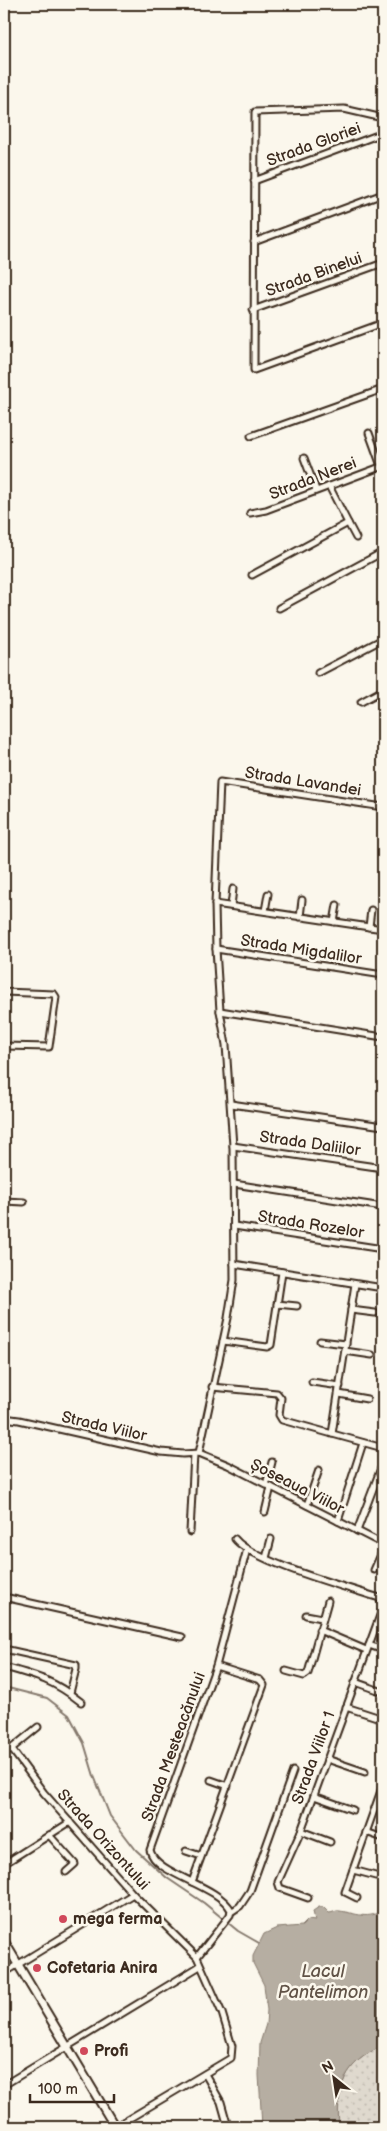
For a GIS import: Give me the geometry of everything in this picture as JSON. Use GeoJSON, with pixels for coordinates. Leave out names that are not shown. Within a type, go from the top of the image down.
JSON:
{"type":"FeatureCollection","features":[{"type":"Feature","properties":{"kind":"street"},"geometry":{"type":"LineString","coordinates":[[383,118],[344,108],[254,112],[254,370],[383,323]]}},
{"type":"Feature","properties":{"kind":"street","name":"Strada Gloriei"},"geometry":{"type":"LineString","coordinates":[[254,181],[383,133]]}},
{"type":"Feature","properties":{"kind":"street"},"geometry":{"type":"LineString","coordinates":[[254,242],[383,194]]}},
{"type":"Feature","properties":{"kind":"street","name":"Strada Binelui"},"geometry":{"type":"LineString","coordinates":[[253,310],[383,263]]}},
{"type":"Feature","properties":{"kind":"street"},"geometry":{"type":"LineString","coordinates":[[251,436],[383,389]]}},
{"type":"Feature","properties":{"kind":"street"},"geometry":{"type":"LineString","coordinates":[[369,433],[382,466]]}},
{"type":"Feature","properties":{"kind":"street"},"geometry":{"type":"LineString","coordinates":[[304,458],[316,490]]}},
{"type":"Feature","properties":{"kind":"street","name":"Strada Nerei"},"geometry":{"type":"LineString","coordinates":[[250,513],[266,510],[382,466]]}},
{"type":"Feature","properties":{"kind":"street"},"geometry":{"type":"LineString","coordinates":[[329,486],[356,538]]}},
{"type":"Feature","properties":{"kind":"street"},"geometry":{"type":"LineString","coordinates":[[252,575],[348,523]]}},
{"type":"Feature","properties":{"kind":"street"},"geometry":{"type":"LineString","coordinates":[[279,608],[383,552]]}},
{"type":"Feature","properties":{"kind":"street"},"geometry":{"type":"LineString","coordinates":[[318,673],[383,639]]}},
{"type":"Feature","properties":{"kind":"street"},"geometry":{"type":"LineString","coordinates":[[361,702],[383,690]]}},
{"type":"Feature","properties":{"kind":"street","name":"Strada Lavandei"},"geometry":{"type":"LineString","coordinates":[[215,904],[220,782],[383,806]]}},
{"type":"Feature","properties":{"kind":"street"},"geometry":{"type":"LineString","coordinates":[[231,906],[234,889]]}},
{"type":"Feature","properties":{"kind":"street"},"geometry":{"type":"LineString","coordinates":[[265,911],[268,894]]}},
{"type":"Feature","properties":{"kind":"street"},"geometry":{"type":"LineString","coordinates":[[300,917],[302,900]]}},
{"type":"Feature","properties":{"kind":"street"},"geometry":{"type":"LineString","coordinates":[[190,1532],[197,1453],[232,1296],[234,1264],[233,1146],[226,1045],[220,1011],[215,904],[383,929]]}},
{"type":"Feature","properties":{"kind":"street"},"geometry":{"type":"LineString","coordinates":[[334,922],[337,905]]}},
{"type":"Feature","properties":{"kind":"street"},"geometry":{"type":"LineString","coordinates":[[369,927],[371,910]]}},
{"type":"Feature","properties":{"kind":"street","name":"Strada Migdalilor"},"geometry":{"type":"LineString","coordinates":[[216,949],[383,975]]}},
{"type":"Feature","properties":{"kind":"street"},"geometry":{"type":"LineString","coordinates":[[4,992],[54,994],[56,997],[49,1047],[4,1046]]}},
{"type":"Feature","properties":{"kind":"street"},"geometry":{"type":"LineString","coordinates":[[220,1011],[383,1037]]}},
{"type":"Feature","properties":{"kind":"street"},"geometry":{"type":"LineString","coordinates":[[230,1104],[383,1126]]}},
{"type":"Feature","properties":{"kind":"street","name":"Strada Daliilor"},"geometry":{"type":"LineString","coordinates":[[233,1146],[383,1168]]}},
{"type":"Feature","properties":{"kind":"street"},"geometry":{"type":"LineString","coordinates":[[234,1184],[383,1207]]}},
{"type":"Feature","properties":{"kind":"street"},"geometry":{"type":"LineString","coordinates":[[4,1201],[24,1202]]}},
{"type":"Feature","properties":{"kind":"street","name":"Strada Rozelor"},"geometry":{"type":"LineString","coordinates":[[234,1226],[383,1249]]}},
{"type":"Feature","properties":{"kind":"street"},"geometry":{"type":"LineString","coordinates":[[234,1264],[383,1288]]}},
{"type":"Feature","properties":{"kind":"street"},"geometry":{"type":"LineString","coordinates":[[222,1340],[267,1347],[271,1345],[282,1272]]}},
{"type":"Feature","properties":{"kind":"street"},"geometry":{"type":"LineString","coordinates":[[332,1434],[354,1284]]}},
{"type":"Feature","properties":{"kind":"street"},"geometry":{"type":"LineString","coordinates":[[277,1304],[297,1306]]}},
{"type":"Feature","properties":{"kind":"street"},"geometry":{"type":"LineString","coordinates":[[351,1310],[375,1313]]}},
{"type":"Feature","properties":{"kind":"street"},"geometry":{"type":"LineString","coordinates":[[320,1341],[346,1344]]}},
{"type":"Feature","properties":{"kind":"street"},"geometry":{"type":"LineString","coordinates":[[345,1352],[372,1355]]}},
{"type":"Feature","properties":{"kind":"street"},"geometry":{"type":"LineString","coordinates":[[312,1382],[340,1386]]}},
{"type":"Feature","properties":{"kind":"street"},"geometry":{"type":"LineString","coordinates":[[212,1387],[277,1393],[281,1398],[279,1416],[282,1420],[383,1448]]}},
{"type":"Feature","properties":{"kind":"street"},"geometry":{"type":"LineString","coordinates":[[339,1394],[367,1399]]}},
{"type":"Feature","properties":{"kind":"street","name":"Strada Viilor"},"geometry":{"type":"LineString","coordinates":[[4,1418],[161,1452],[197,1453]]}},
{"type":"Feature","properties":{"kind":"street"},"geometry":{"type":"LineString","coordinates":[[338,1521],[363,1443]]}},
{"type":"Feature","properties":{"kind":"street","name":"Șoseaua Viilor"},"geometry":{"type":"LineString","coordinates":[[197,1453],[269,1486],[383,1544]]}},
{"type":"Feature","properties":{"kind":"street"},"geometry":{"type":"LineString","coordinates":[[265,1512],[272,1462]]}},
{"type":"Feature","properties":{"kind":"street"},"geometry":{"type":"LineString","coordinates":[[357,1531],[381,1468]]}},
{"type":"Feature","properties":{"kind":"street"},"geometry":{"type":"LineString","coordinates":[[306,1506],[319,1470]]}},
{"type":"Feature","properties":{"kind":"street"},"geometry":{"type":"LineString","coordinates":[[235,1539],[247,1549],[266,1558],[303,1573],[383,1599]]}},
{"type":"Feature","properties":{"kind":"street"},"geometry":{"type":"LineString","coordinates":[[266,1558],[271,1539]]}},
{"type":"Feature","properties":{"kind":"street"},"geometry":{"type":"LineString","coordinates":[[216,1666],[247,1549]]}},
{"type":"Feature","properties":{"kind":"street"},"geometry":{"type":"LineString","coordinates":[[374,1570],[383,1550]]}},
{"type":"Feature","properties":{"kind":"street"},"geometry":{"type":"LineString","coordinates":[[4,1597],[182,1637]]}},
{"type":"Feature","properties":{"kind":"street"},"geometry":{"type":"LineString","coordinates":[[286,1671],[302,1676],[306,1675],[328,1601]]}},
{"type":"Feature","properties":{"kind":"street","name":"Strada Viilor 1"},"geometry":{"type":"LineString","coordinates":[[308,1898],[280,1888],[277,1883],[301,1831],[383,1606]]}},
{"type":"Feature","properties":{"kind":"street"},"geometry":{"type":"LineString","coordinates":[[306,1615],[322,1618]]}},
{"type":"Feature","properties":{"kind":"street"},"geometry":{"type":"LineString","coordinates":[[319,1630],[368,1647],[383,1650]]}},
{"type":"Feature","properties":{"kind":"street"},"geometry":{"type":"LineString","coordinates":[[4,1649],[76,1666],[70,1693]]}},
{"type":"Feature","properties":{"kind":"street","name":"Strada Mesteacănului"},"geometry":{"type":"LineString","coordinates":[[192,1882],[264,1684],[260,1680],[216,1666],[150,1850],[152,1856],[163,1865],[192,1882],[218,1895],[226,1903],[231,1914]]}},
{"type":"Feature","properties":{"kind":"street"},"geometry":{"type":"LineString","coordinates":[[4,1667],[45,1678],[81,1702]]}},
{"type":"Feature","properties":{"kind":"street"},"geometry":{"type":"LineString","coordinates":[[355,1682],[383,1692]]}},
{"type":"Feature","properties":{"kind":"street"},"geometry":{"type":"LineString","coordinates":[[346,1707],[383,1719]]}},
{"type":"Feature","properties":{"kind":"street"},"geometry":{"type":"LineString","coordinates":[[4,1748],[11,1749],[38,1727]]}},
{"type":"Feature","properties":{"kind":"street","name":"Strada Orizontului"},"geometry":{"type":"LineString","coordinates":[[11,1749],[70,1822],[133,1894],[197,1957],[220,2004],[233,2056],[205,2074]]}},
{"type":"Feature","properties":{"kind":"street"},"geometry":{"type":"LineString","coordinates":[[327,1759],[365,1772]]}},
{"type":"Feature","properties":{"kind":"street"},"geometry":{"type":"LineString","coordinates":[[197,1957],[231,1914],[240,1906],[250,1891],[293,1771]]}},
{"type":"Feature","properties":{"kind":"street"},"geometry":{"type":"LineString","coordinates":[[211,1780],[228,1786]]}},
{"type":"Feature","properties":{"kind":"street"},"geometry":{"type":"LineString","coordinates":[[357,1898],[344,1892],[383,1785]]}},
{"type":"Feature","properties":{"kind":"street"},"geometry":{"type":"LineString","coordinates":[[314,1796],[353,1810]]}},
{"type":"Feature","properties":{"kind":"street"},"geometry":{"type":"LineString","coordinates":[[377,1803],[383,1805]]}},
{"type":"Feature","properties":{"kind":"street"},"geometry":{"type":"LineString","coordinates":[[4,1864],[70,1822]]}},
{"type":"Feature","properties":{"kind":"street"},"geometry":{"type":"LineString","coordinates":[[301,1831],[330,1842]]}},
{"type":"Feature","properties":{"kind":"street"},"geometry":{"type":"LineString","coordinates":[[366,1832],[383,1838]]}},
{"type":"Feature","properties":{"kind":"street"},"geometry":{"type":"LineString","coordinates":[[49,1835],[74,1864],[66,1872]]}},
{"type":"Feature","properties":{"kind":"street"},"geometry":{"type":"LineString","coordinates":[[186,1851],[201,1856]]}},
{"type":"Feature","properties":{"kind":"street"},"geometry":{"type":"LineString","coordinates":[[353,1870],[383,1878]]}},
{"type":"Feature","properties":{"kind":"street"},"geometry":{"type":"LineString","coordinates":[[4,1974],[133,1894]]}},
{"type":"Feature","properties":{"kind":"street"},"geometry":{"type":"LineString","coordinates":[[4,1941],[115,2127],[205,2074],[221,2102],[228,2127]]}},
{"type":"Feature","properties":{"kind":"street"},"geometry":{"type":"LineString","coordinates":[[4,2085],[200,1966]]}},
{"type":"Feature","properties":{"kind":"shaded area"},"geometry":{"type":"Polygon","coordinates":[[[4,1258],[7,1258],[5,1312],[4,1312],[4,1258]]]}},
{"type":"Feature","properties":{"kind":"shaded area"},"geometry":{"type":"Polygon","coordinates":[[[383,2046],[383,2127],[339,2127],[339,2100],[345,2077],[359,2060],[383,2046]]]}},
{"type":"Feature","properties":{"kind":"water","name":"Lacul Pantelimon"},"geometry":{"type":"Polygon","coordinates":[[[323,1907],[329,1913],[339,1911],[368,1915],[378,1913],[383,1909],[383,2046],[359,2060],[345,2077],[339,2100],[339,2127],[262,2127],[259,2075],[260,2043],[266,2024],[267,2010],[264,1985],[253,1963],[253,1956],[264,1934],[277,1928],[302,1926],[308,1920],[315,1921],[313,1911],[323,1907]]]}},
{"type":"Feature","properties":{"kind":"waterway"},"geometry":{"type":"LineString","coordinates":[[4,1687],[47,1698],[69,1715],[84,1743],[94,1776],[110,1816],[136,1850],[167,1878],[204,1903],[238,1931],[259,1943]]}},
{"type":"Feature","properties":{"kind":"place","name":"mega ferma"},"geometry":{"type":"Point","coordinates":[63,1919]}},
{"type":"Feature","properties":{"kind":"place","name":"Cofetaria Anira"},"geometry":{"type":"Point","coordinates":[37,1968]}},
{"type":"Feature","properties":{"kind":"place","name":"Profi"},"geometry":{"type":"Point","coordinates":[84,2051]}}]}
